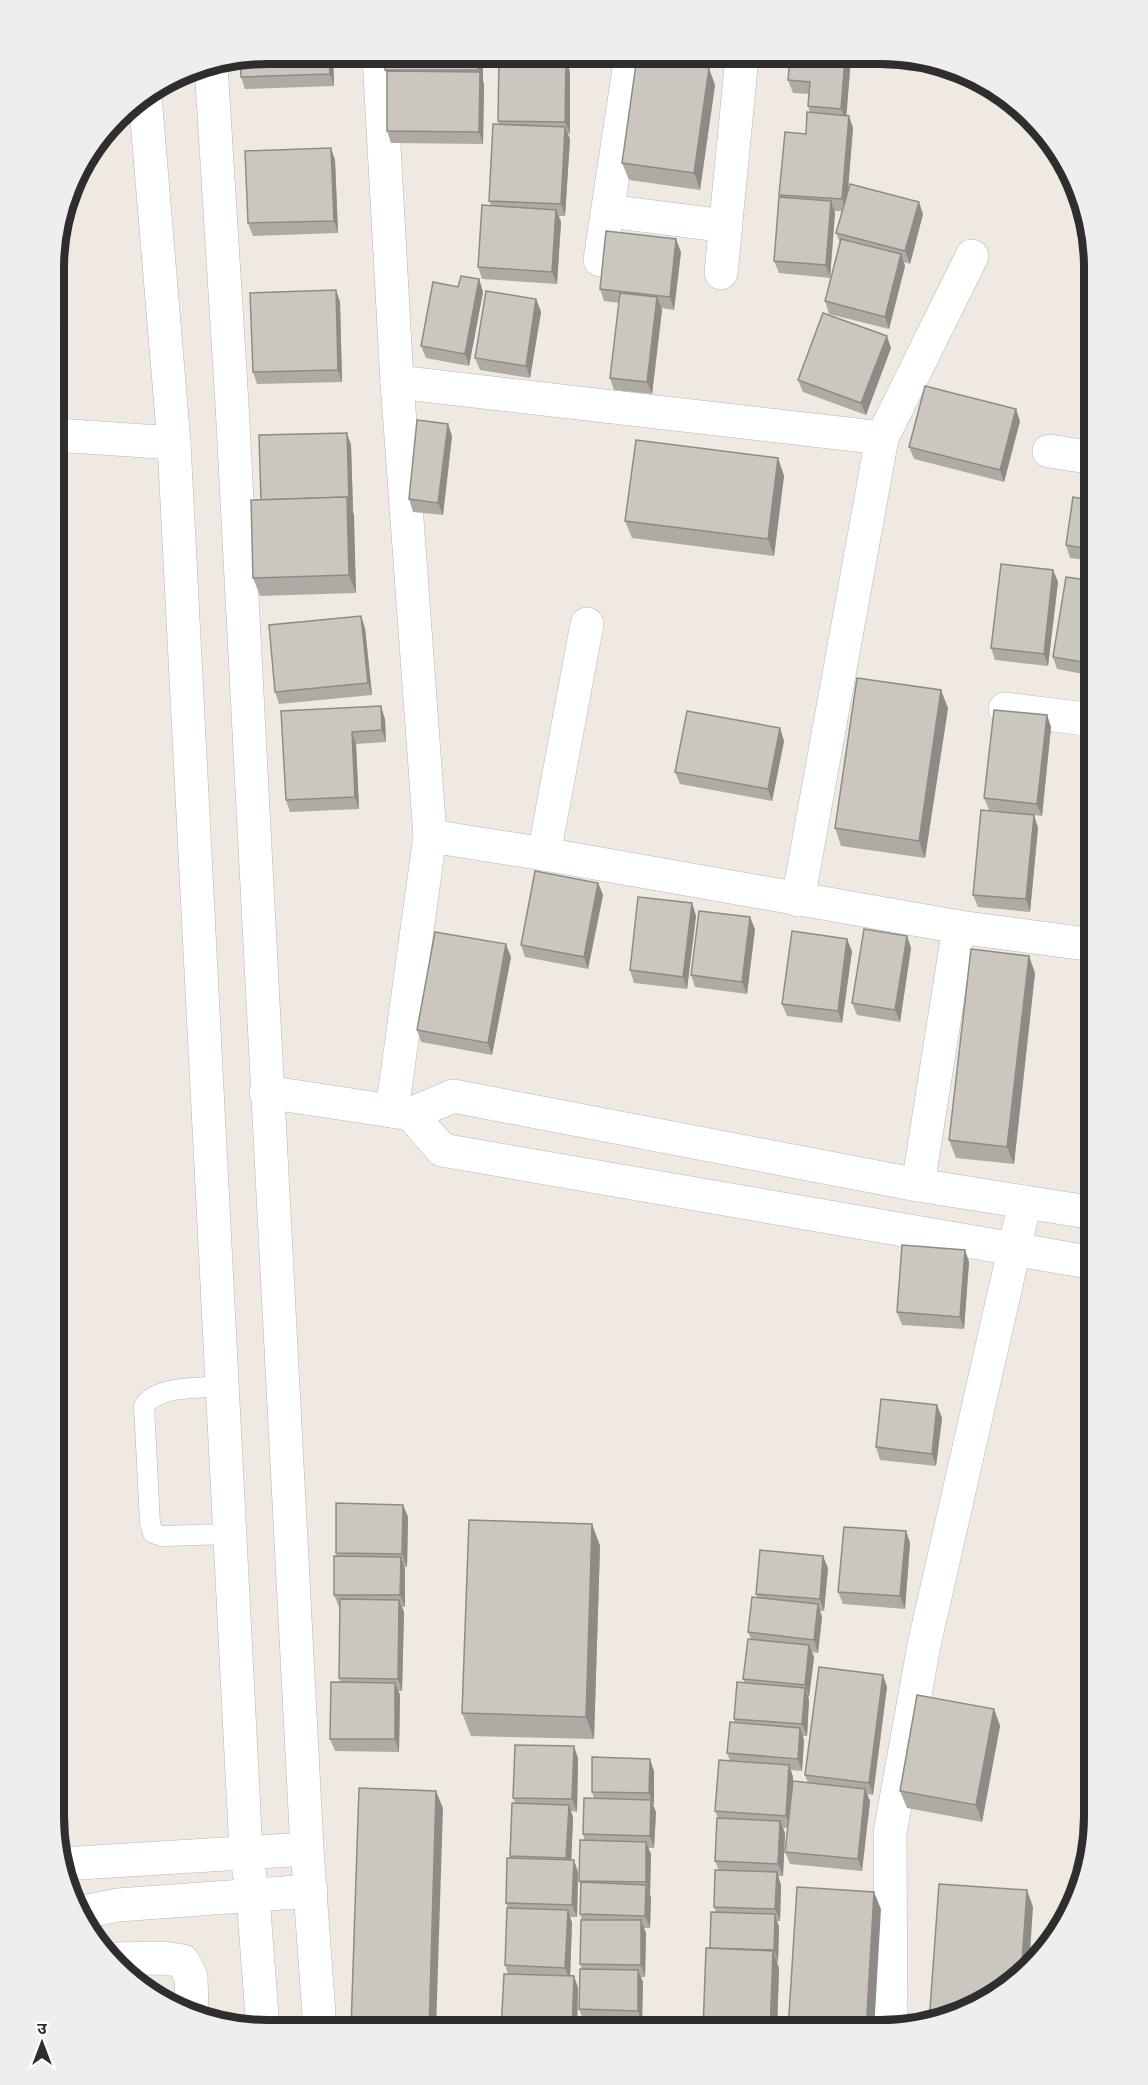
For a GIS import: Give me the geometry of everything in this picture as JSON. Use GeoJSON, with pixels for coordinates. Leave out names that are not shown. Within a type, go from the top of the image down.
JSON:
{"type":"FeatureCollection","features":[{"type":"Feature","properties":{"kind":"street"},"geometry":{"type":"LineString","coordinates":[[379,64],[397,382],[430,836],[402,1112]]}},
{"type":"Feature","properties":{"kind":"street"},"geometry":{"type":"LineString","coordinates":[[600,260],[630,64]]}},
{"type":"Feature","properties":{"kind":"street"},"geometry":{"type":"LineString","coordinates":[[722,273],[741,64]]}},
{"type":"Feature","properties":{"kind":"street"},"geometry":{"type":"LineString","coordinates":[[211,73],[231,392],[307,1849],[319,2020]]}},
{"type":"Feature","properties":{"kind":"street"},"geometry":{"type":"LineString","coordinates":[[146,106],[174,442],[246,1851],[253,1897],[262,2020]]}},
{"type":"Feature","properties":{"kind":"street"},"geometry":{"type":"LineString","coordinates":[[608,211],[726,226]]}},
{"type":"Feature","properties":{"kind":"street"},"geometry":{"type":"LineString","coordinates":[[798,900],[882,438],[972,256]]}},
{"type":"Feature","properties":{"kind":"street"},"geometry":{"type":"LineString","coordinates":[[397,382],[882,438]]}},
{"type":"Feature","properties":{"kind":"street"},"geometry":{"type":"LineString","coordinates":[[64,435],[174,442]]}},
{"type":"Feature","properties":{"kind":"street"},"geometry":{"type":"LineString","coordinates":[[1049,451],[1084,456]]}},
{"type":"Feature","properties":{"kind":"street"},"geometry":{"type":"LineString","coordinates":[[544,854],[587,624]]}},
{"type":"Feature","properties":{"kind":"street"},"geometry":{"type":"LineString","coordinates":[[1005,709],[1084,719]]}},
{"type":"Feature","properties":{"kind":"street"},"geometry":{"type":"LineString","coordinates":[[430,836],[959,927],[1084,944]]}},
{"type":"Feature","properties":{"kind":"street"},"geometry":{"type":"LineString","coordinates":[[918,1185],[959,927]]}},
{"type":"Feature","properties":{"kind":"street"},"geometry":{"type":"LineString","coordinates":[[266,1092],[402,1112],[453,1096],[918,1185],[1083,1211]]}},
{"type":"Feature","properties":{"kind":"street"},"geometry":{"type":"LineString","coordinates":[[402,1112],[442,1150],[1083,1261]]}},
{"type":"Feature","properties":{"kind":"street"},"geometry":{"type":"LineString","coordinates":[[891,2020],[890,1833],[924,1645],[1025,1202]]}},
{"type":"Feature","properties":{"kind":"street"},"geometry":{"type":"LineString","coordinates":[[70,1863],[307,1849]]}},
{"type":"Feature","properties":{"kind":"street"},"geometry":{"type":"LineString","coordinates":[[88,1911],[118,1905],[311,1891]]}},
{"type":"Feature","properties":{"kind":"street"},"geometry":{"type":"LineString","coordinates":[[122,1959],[183,1960],[191,1977],[192,2006]]}},
{"type":"Feature","properties":{"kind":"lane"},"geometry":{"type":"LineString","coordinates":[[222,1386],[160,1393],[150,1398],[144,1406],[150,1524],[153,1533],[162,1536],[230,1534]]}},
{"type":"Feature","properties":{"kind":"building"},"geometry":{"type":"Polygon","coordinates":[[[330,64],[330,74],[241,77],[242,66],[330,64]]]}},
{"type":"Feature","properties":{"kind":"building"},"geometry":{"type":"Polygon","coordinates":[[[385,64],[478,64],[478,70],[385,70],[385,64]]]}},
{"type":"Feature","properties":{"kind":"building"},"geometry":{"type":"Polygon","coordinates":[[[499,64],[566,64],[565,122],[498,121],[499,64]]]}},
{"type":"Feature","properties":{"kind":"building"},"geometry":{"type":"Polygon","coordinates":[[[636,64],[683,64],[709,68],[694,173],[622,163],[636,64]]]}},
{"type":"Feature","properties":{"kind":"building"},"geometry":{"type":"Polygon","coordinates":[[[789,64],[845,64],[841,109],[808,106],[810,82],[788,80],[789,64]]]}},
{"type":"Feature","properties":{"kind":"building"},"geometry":{"type":"Polygon","coordinates":[[[387,71],[480,72],[479,132],[387,131],[387,71]]]}},
{"type":"Feature","properties":{"kind":"building"},"geometry":{"type":"Polygon","coordinates":[[[807,112],[849,116],[842,199],[779,195],[785,132],[806,134],[807,112]]]}},
{"type":"Feature","properties":{"kind":"building"},"geometry":{"type":"Polygon","coordinates":[[[493,124],[565,127],[561,204],[489,201],[493,124]]]}},
{"type":"Feature","properties":{"kind":"building"},"geometry":{"type":"Polygon","coordinates":[[[331,148],[334,221],[248,223],[245,151],[331,148]]]}},
{"type":"Feature","properties":{"kind":"building"},"geometry":{"type":"Polygon","coordinates":[[[850,184],[919,202],[905,251],[836,233],[850,184]]]}},
{"type":"Feature","properties":{"kind":"building"},"geometry":{"type":"Polygon","coordinates":[[[779,197],[831,201],[826,265],[774,261],[779,197]]]}},
{"type":"Feature","properties":{"kind":"building"},"geometry":{"type":"Polygon","coordinates":[[[482,205],[556,210],[552,272],[478,267],[482,205]]]}},
{"type":"Feature","properties":{"kind":"building"},"geometry":{"type":"Polygon","coordinates":[[[606,231],[676,239],[670,297],[600,289],[606,231]]]}},
{"type":"Feature","properties":{"kind":"building"},"geometry":{"type":"Polygon","coordinates":[[[841,239],[901,254],[885,317],[825,301],[841,239]]]}},
{"type":"Feature","properties":{"kind":"building"},"geometry":{"type":"Polygon","coordinates":[[[461,276],[479,279],[465,354],[421,346],[433,282],[458,287],[461,276]]]}},
{"type":"Feature","properties":{"kind":"building"},"geometry":{"type":"Polygon","coordinates":[[[336,290],[338,370],[253,372],[250,293],[336,290]]]}},
{"type":"Feature","properties":{"kind":"building"},"geometry":{"type":"Polygon","coordinates":[[[486,291],[536,299],[526,366],[475,358],[486,291]]]}},
{"type":"Feature","properties":{"kind":"building"},"geometry":{"type":"Polygon","coordinates":[[[620,293],[657,297],[647,382],[610,378],[620,293]]]}},
{"type":"Feature","properties":{"kind":"building"},"geometry":{"type":"Polygon","coordinates":[[[823,313],[887,336],[861,403],[798,380],[823,313]]]}},
{"type":"Feature","properties":{"kind":"building"},"geometry":{"type":"Polygon","coordinates":[[[925,386],[1016,409],[1000,470],[909,447],[925,386]]]}},
{"type":"Feature","properties":{"kind":"building"},"geometry":{"type":"Polygon","coordinates":[[[417,420],[448,424],[438,503],[409,499],[417,420]]]}},
{"type":"Feature","properties":{"kind":"building"},"geometry":{"type":"Polygon","coordinates":[[[347,433],[349,501],[347,497],[261,500],[259,435],[347,433]]]}},
{"type":"Feature","properties":{"kind":"building"},"geometry":{"type":"Polygon","coordinates":[[[636,440],[778,458],[768,539],[625,521],[636,440]]]}},
{"type":"Feature","properties":{"kind":"building"},"geometry":{"type":"Polygon","coordinates":[[[347,497],[349,575],[253,578],[251,500],[347,497]]]}},
{"type":"Feature","properties":{"kind":"building"},"geometry":{"type":"Polygon","coordinates":[[[1073,497],[1084,499],[1084,548],[1066,545],[1073,497]]]}},
{"type":"Feature","properties":{"kind":"building"},"geometry":{"type":"Polygon","coordinates":[[[1001,564],[1053,570],[1044,654],[991,648],[1001,564]]]}},
{"type":"Feature","properties":{"kind":"building"},"geometry":{"type":"Polygon","coordinates":[[[1066,577],[1084,580],[1084,662],[1053,657],[1066,577]]]}},
{"type":"Feature","properties":{"kind":"building"},"geometry":{"type":"Polygon","coordinates":[[[361,616],[368,683],[275,692],[269,625],[361,616]]]}},
{"type":"Feature","properties":{"kind":"building"},"geometry":{"type":"Polygon","coordinates":[[[857,678],[941,690],[919,841],[835,828],[857,678]]]}},
{"type":"Feature","properties":{"kind":"building"},"geometry":{"type":"Polygon","coordinates":[[[381,706],[382,730],[352,732],[355,797],[286,800],[281,711],[381,706]]]}},
{"type":"Feature","properties":{"kind":"building"},"geometry":{"type":"Polygon","coordinates":[[[994,710],[1047,715],[1037,804],[984,798],[994,710]]]}},
{"type":"Feature","properties":{"kind":"building"},"geometry":{"type":"Polygon","coordinates":[[[687,711],[780,728],[768,789],[675,772],[687,711]]]}},
{"type":"Feature","properties":{"kind":"building"},"geometry":{"type":"Polygon","coordinates":[[[981,810],[1034,815],[1026,899],[973,895],[981,810]]]}},
{"type":"Feature","properties":{"kind":"building"},"geometry":{"type":"Polygon","coordinates":[[[535,871],[598,883],[584,957],[521,945],[535,871]]]}},
{"type":"Feature","properties":{"kind":"building"},"geometry":{"type":"Polygon","coordinates":[[[638,897],[692,903],[683,977],[630,970],[638,897]]]}},
{"type":"Feature","properties":{"kind":"building"},"geometry":{"type":"Polygon","coordinates":[[[699,911],[750,917],[742,982],[691,975],[699,911]]]}},
{"type":"Feature","properties":{"kind":"building"},"geometry":{"type":"Polygon","coordinates":[[[864,929],[907,936],[895,1010],[852,1003],[864,929]]]}},
{"type":"Feature","properties":{"kind":"building"},"geometry":{"type":"Polygon","coordinates":[[[792,931],[847,939],[838,1011],[782,1004],[792,931]]]}},
{"type":"Feature","properties":{"kind":"building"},"geometry":{"type":"Polygon","coordinates":[[[435,932],[506,944],[488,1043],[417,1030],[435,932]]]}},
{"type":"Feature","properties":{"kind":"building"},"geometry":{"type":"Polygon","coordinates":[[[971,949],[1029,956],[1007,1147],[949,1140],[971,949]]]}},
{"type":"Feature","properties":{"kind":"building"},"geometry":{"type":"Polygon","coordinates":[[[902,1245],[965,1250],[960,1317],[897,1312],[902,1245]]]}},
{"type":"Feature","properties":{"kind":"building"},"geometry":{"type":"Polygon","coordinates":[[[881,1399],[937,1405],[932,1454],[876,1447],[881,1399]]]}},
{"type":"Feature","properties":{"kind":"building"},"geometry":{"type":"Polygon","coordinates":[[[336,1503],[403,1505],[402,1554],[336,1553],[336,1503]]]}},
{"type":"Feature","properties":{"kind":"building"},"geometry":{"type":"Polygon","coordinates":[[[469,1520],[592,1524],[586,1717],[462,1713],[469,1520]]]}},
{"type":"Feature","properties":{"kind":"building"},"geometry":{"type":"Polygon","coordinates":[[[844,1527],[906,1531],[900,1596],[838,1592],[844,1527]]]}},
{"type":"Feature","properties":{"kind":"building"},"geometry":{"type":"Polygon","coordinates":[[[760,1550],[823,1556],[820,1599],[756,1594],[760,1550]]]}},
{"type":"Feature","properties":{"kind":"building"},"geometry":{"type":"Polygon","coordinates":[[[334,1556],[401,1557],[400,1595],[334,1595],[334,1556]]]}},
{"type":"Feature","properties":{"kind":"building"},"geometry":{"type":"Polygon","coordinates":[[[752,1597],[818,1604],[814,1640],[748,1632],[752,1597]]]}},
{"type":"Feature","properties":{"kind":"building"},"geometry":{"type":"Polygon","coordinates":[[[340,1599],[399,1600],[398,1679],[339,1678],[340,1599]]]}},
{"type":"Feature","properties":{"kind":"building"},"geometry":{"type":"Polygon","coordinates":[[[748,1639],[809,1645],[805,1685],[743,1679],[748,1639]]]}},
{"type":"Feature","properties":{"kind":"building"},"geometry":{"type":"Polygon","coordinates":[[[819,1667],[883,1675],[869,1783],[805,1775],[819,1667]]]}},
{"type":"Feature","properties":{"kind":"building"},"geometry":{"type":"Polygon","coordinates":[[[331,1682],[395,1683],[395,1739],[330,1739],[331,1682]]]}},
{"type":"Feature","properties":{"kind":"building"},"geometry":{"type":"Polygon","coordinates":[[[737,1682],[805,1688],[802,1724],[734,1719],[737,1682]]]}},
{"type":"Feature","properties":{"kind":"building"},"geometry":{"type":"Polygon","coordinates":[[[917,1695],[994,1709],[976,1805],[900,1791],[917,1695]]]}},
{"type":"Feature","properties":{"kind":"building"},"geometry":{"type":"Polygon","coordinates":[[[730,1722],[800,1728],[798,1759],[727,1753],[730,1722]]]}},
{"type":"Feature","properties":{"kind":"building"},"geometry":{"type":"Polygon","coordinates":[[[515,1745],[574,1746],[572,1799],[513,1798],[515,1745]]]}},
{"type":"Feature","properties":{"kind":"building"},"geometry":{"type":"Polygon","coordinates":[[[592,1757],[650,1759],[649,1793],[592,1792],[592,1757]]]}},
{"type":"Feature","properties":{"kind":"building"},"geometry":{"type":"Polygon","coordinates":[[[719,1760],[789,1765],[786,1816],[715,1811],[719,1760]]]}},
{"type":"Feature","properties":{"kind":"building"},"geometry":{"type":"Polygon","coordinates":[[[793,1781],[865,1789],[858,1859],[785,1852],[793,1781]]]}},
{"type":"Feature","properties":{"kind":"building"},"geometry":{"type":"Polygon","coordinates":[[[359,1788],[436,1791],[429,2020],[351,2020],[359,1788]]]}},
{"type":"Feature","properties":{"kind":"building"},"geometry":{"type":"Polygon","coordinates":[[[584,1798],[651,1800],[650,1836],[583,1834],[584,1798]]]}},
{"type":"Feature","properties":{"kind":"building"},"geometry":{"type":"Polygon","coordinates":[[[512,1803],[569,1805],[566,1858],[510,1856],[512,1803]]]}},
{"type":"Feature","properties":{"kind":"building"},"geometry":{"type":"Polygon","coordinates":[[[717,1818],[780,1821],[778,1864],[715,1861],[717,1818]]]}},
{"type":"Feature","properties":{"kind":"building"},"geometry":{"type":"Polygon","coordinates":[[[580,1840],[646,1842],[646,1882],[579,1881],[580,1840]]]}},
{"type":"Feature","properties":{"kind":"building"},"geometry":{"type":"Polygon","coordinates":[[[507,1858],[574,1860],[572,1905],[506,1903],[507,1858]]]}},
{"type":"Feature","properties":{"kind":"building"},"geometry":{"type":"Polygon","coordinates":[[[715,1870],[777,1872],[775,1909],[714,1907],[715,1870]]]}},
{"type":"Feature","properties":{"kind":"building"},"geometry":{"type":"Polygon","coordinates":[[[581,1882],[646,1885],[645,1916],[580,1914],[581,1882]]]}},
{"type":"Feature","properties":{"kind":"building"},"geometry":{"type":"Polygon","coordinates":[[[939,1884],[1027,1890],[1022,1963],[993,1986],[970,1999],[930,2014],[939,1884]]]}},
{"type":"Feature","properties":{"kind":"building"},"geometry":{"type":"Polygon","coordinates":[[[797,1887],[874,1892],[867,2020],[789,2020],[797,1887]]]}},
{"type":"Feature","properties":{"kind":"building"},"geometry":{"type":"Polygon","coordinates":[[[507,1908],[568,1910],[565,1968],[505,1965],[507,1908]]]}},
{"type":"Feature","properties":{"kind":"building"},"geometry":{"type":"Polygon","coordinates":[[[711,1912],[775,1914],[774,1950],[710,1948],[711,1912]]]}},
{"type":"Feature","properties":{"kind":"building"},"geometry":{"type":"Polygon","coordinates":[[[581,1920],[641,1920],[641,1965],[580,1964],[581,1920]]]}},
{"type":"Feature","properties":{"kind":"building"},"geometry":{"type":"Polygon","coordinates":[[[706,1948],[773,1951],[770,2020],[703,2020],[706,1948]]]}},
{"type":"Feature","properties":{"kind":"building"},"geometry":{"type":"Polygon","coordinates":[[[580,1969],[638,1970],[638,2011],[579,2009],[580,1969]]]}},
{"type":"Feature","properties":{"kind":"building"},"geometry":{"type":"Polygon","coordinates":[[[504,1974],[574,1976],[572,2020],[502,2020],[504,1974]]]}}]}
